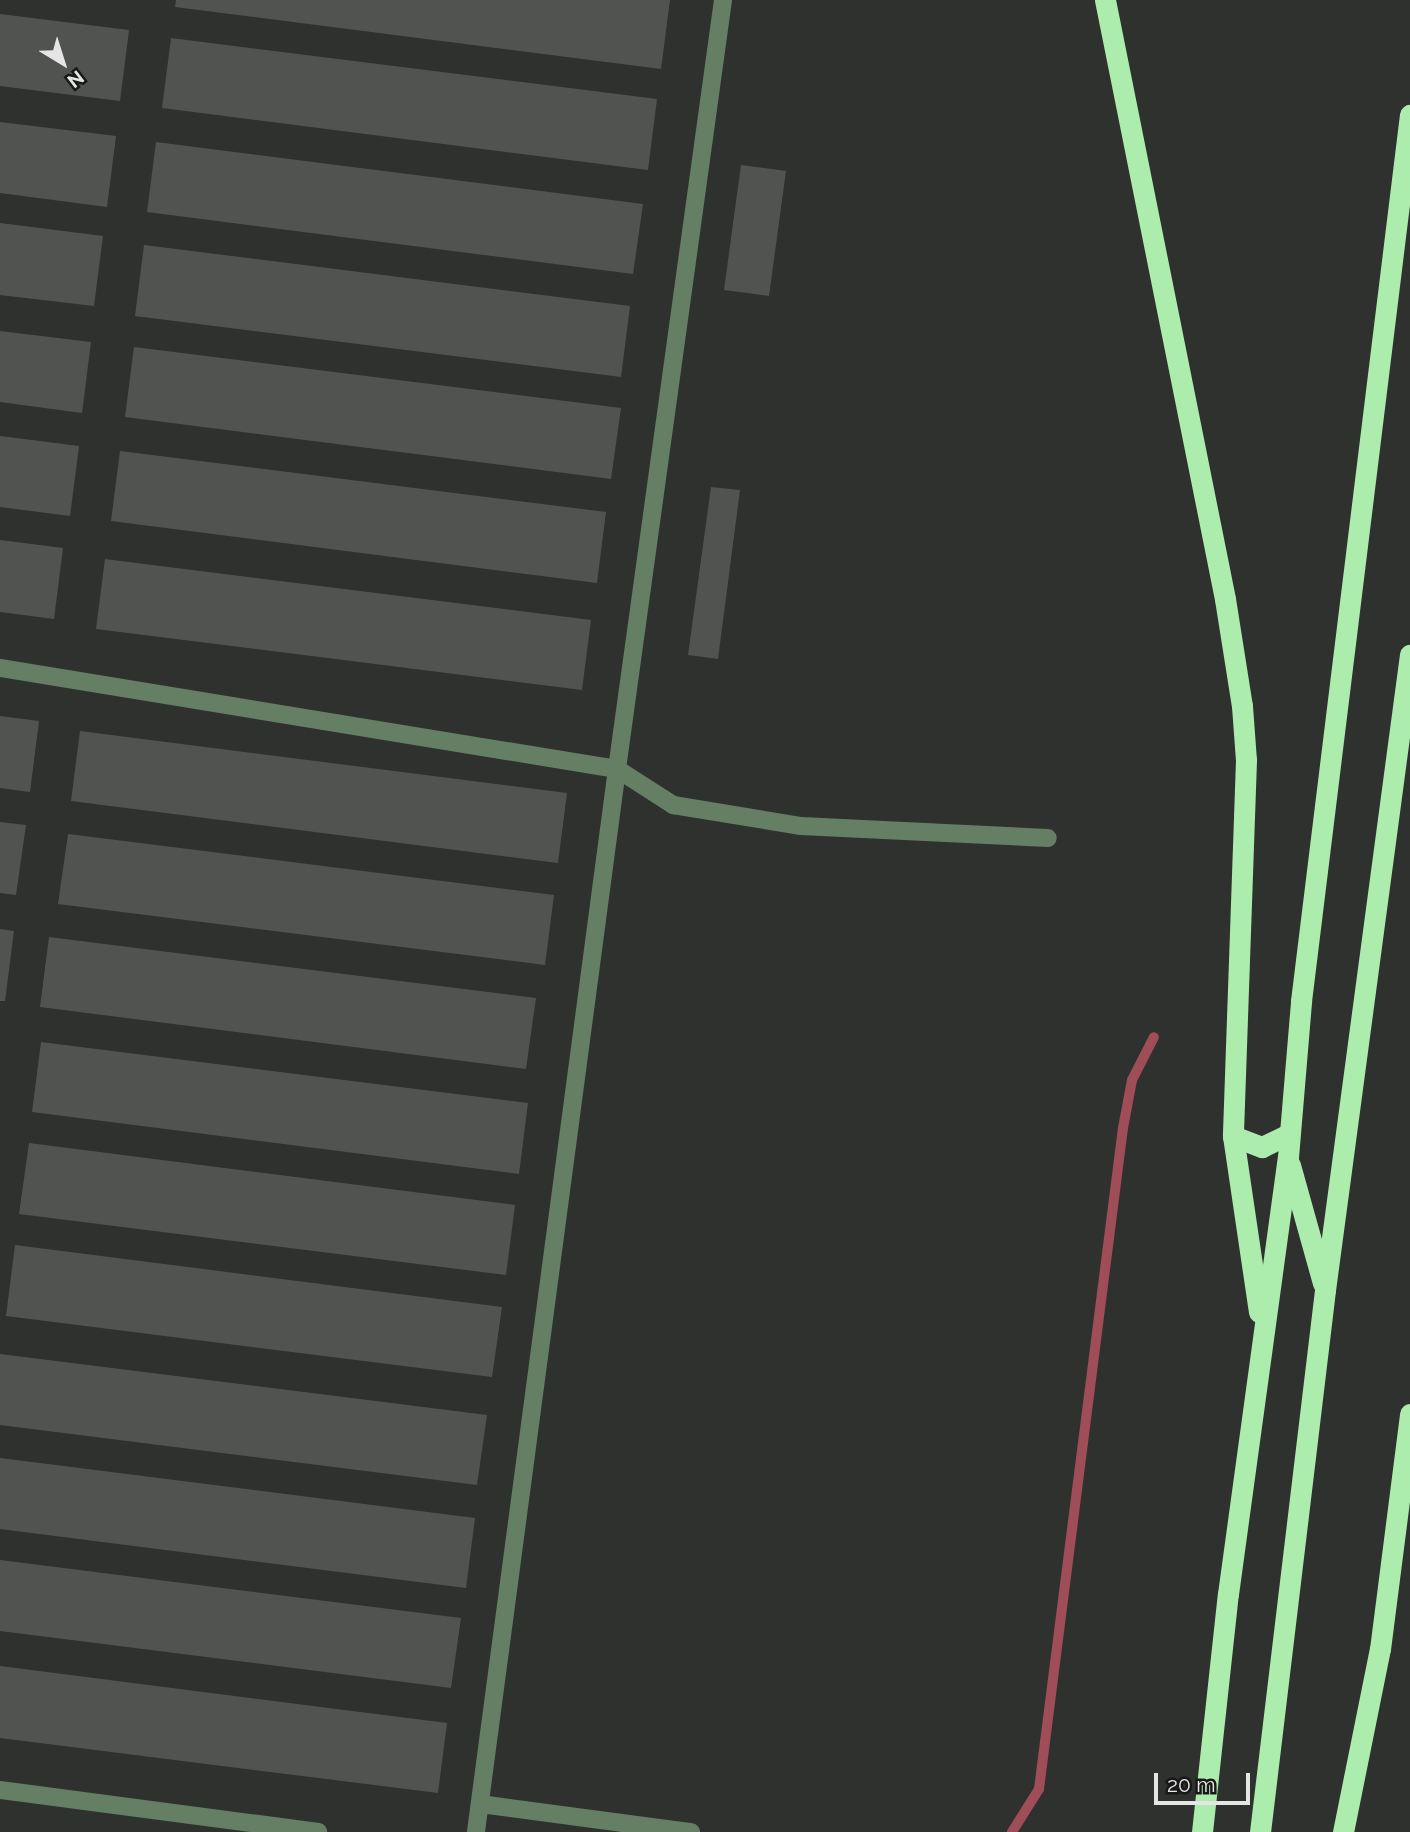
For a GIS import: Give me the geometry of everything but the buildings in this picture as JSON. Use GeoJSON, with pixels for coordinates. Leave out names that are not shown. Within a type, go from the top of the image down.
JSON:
{"type":"FeatureCollection","features":[{"type":"Feature","properties":{"kind":"highway"},"geometry":{"type":"LineString","coordinates":[[1105,0],[1226,600],[1242,706],[1246,760],[1233,1136],[1262,1330]]}},
{"type":"Feature","properties":{"kind":"highway"},"geometry":{"type":"LineString","coordinates":[[1202,1832],[1262,1330],[1288,1157],[1303,987],[1410,115]]}},
{"type":"Feature","properties":{"kind":"highway"},"geometry":{"type":"LineString","coordinates":[[1260,1832],[1325,1290],[1410,655]]}},
{"type":"Feature","properties":{"kind":"highway"},"geometry":{"type":"LineString","coordinates":[[1233,1136],[1262,1147],[1289,1134]]}},
{"type":"Feature","properties":{"kind":"highway"},"geometry":{"type":"LineString","coordinates":[[1288,1157],[1325,1290]]}},
{"type":"Feature","properties":{"kind":"highway"},"geometry":{"type":"LineString","coordinates":[[1343,1832],[1380,1649],[1410,1413]]}},
{"type":"Feature","properties":{"kind":"lane"},"geometry":{"type":"LineString","coordinates":[[476,1832],[617,769],[723,0]]}},
{"type":"Feature","properties":{"kind":"lane"},"geometry":{"type":"LineString","coordinates":[[0,668],[617,769],[673,805],[801,826],[1048,838]]}},
{"type":"Feature","properties":{"kind":"lane"},"geometry":{"type":"LineString","coordinates":[[0,1790],[318,1832]]}},
{"type":"Feature","properties":{"kind":"lane"},"geometry":{"type":"LineString","coordinates":[[480,1804],[691,1832]]}},
{"type":"Feature","properties":{"kind":"waterway"},"geometry":{"type":"LineString","coordinates":[[1012,1832],[1039,1789],[1123,1128],[1132,1080],[1154,1037]]}}]}
